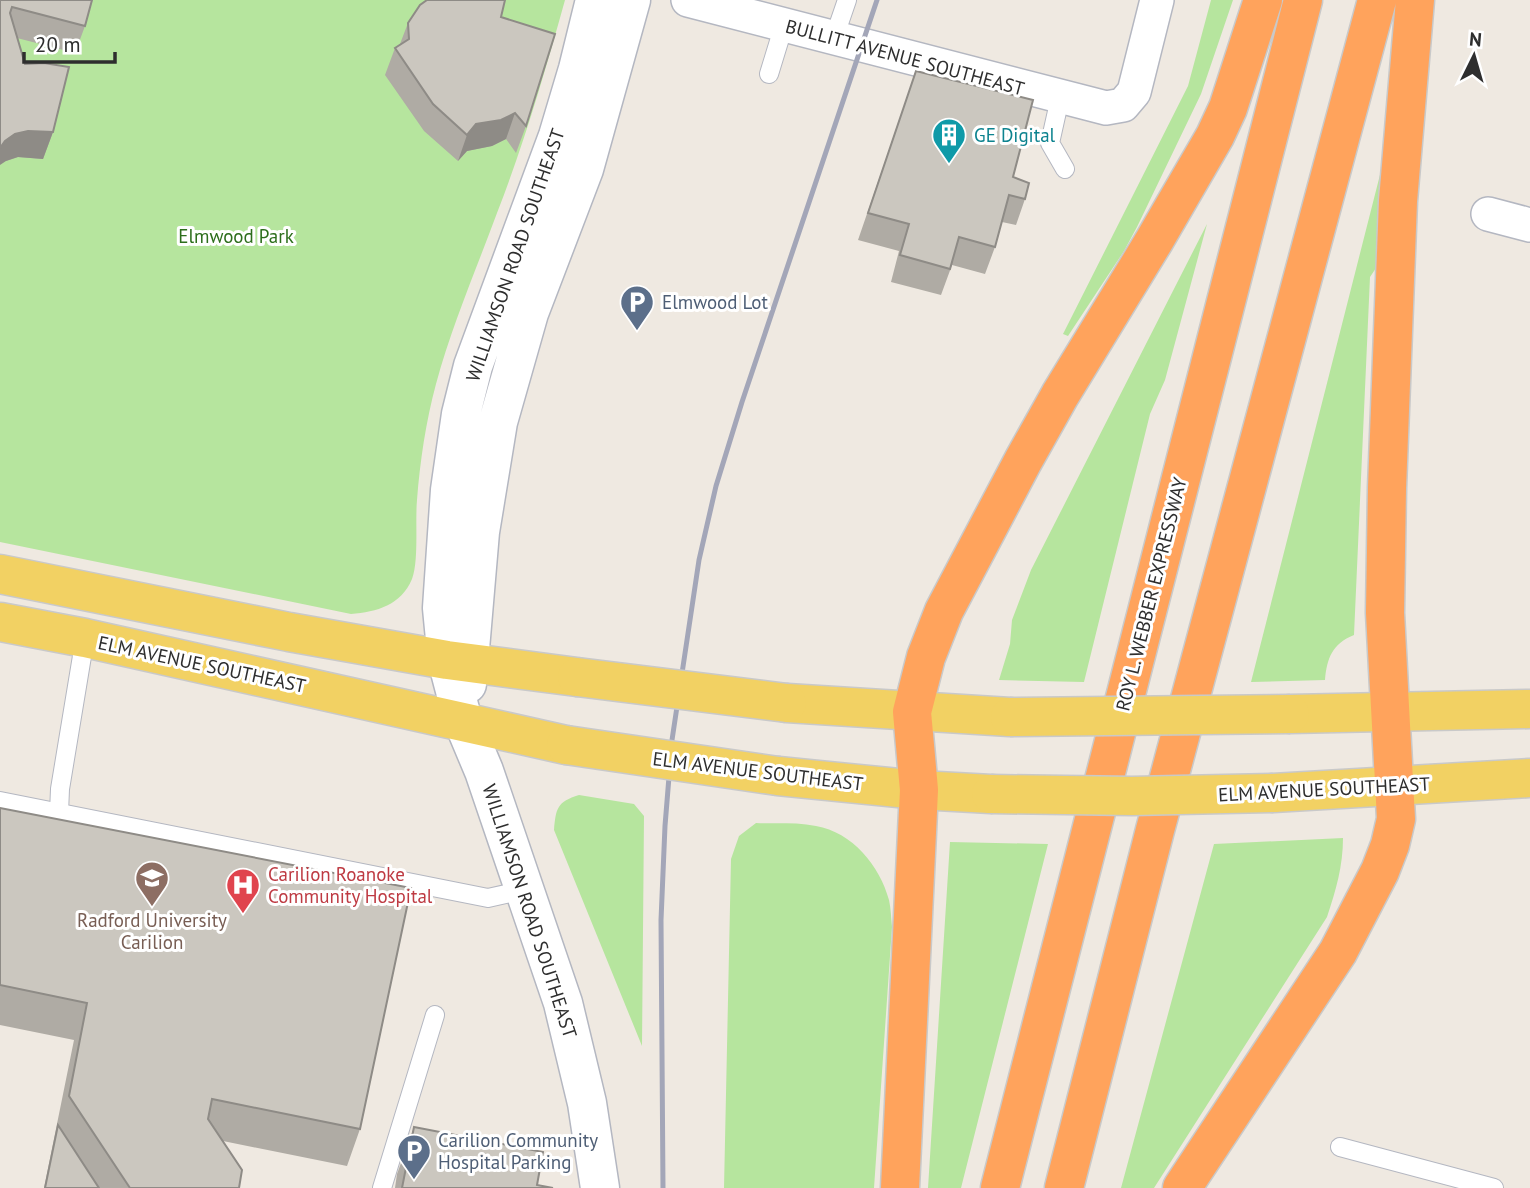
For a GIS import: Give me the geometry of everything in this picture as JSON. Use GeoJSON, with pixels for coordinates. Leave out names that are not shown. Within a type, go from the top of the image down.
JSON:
{"type":"FeatureCollection","features":[{"type":"Feature","properties":{"kind":"highway"},"geometry":{"type":"LineString","coordinates":[[900,1188],[919,790],[912,712],[926,657],[944,611],[1060,395],[1154,241],[1228,108],[1262,0]]}},
{"type":"Feature","properties":{"kind":"highway","name":"ROY L. WEBBER EXPRESSWAY"},"geometry":{"type":"LineString","coordinates":[[1000,1188],[1303,0]]}},
{"type":"Feature","properties":{"kind":"highway"},"geometry":{"type":"LineString","coordinates":[[1064,1188],[1154,830],[1377,0]]}},
{"type":"Feature","properties":{"kind":"highway"},"geometry":{"type":"LineString","coordinates":[[1182,1188],[1338,952],[1367,898],[1390,845],[1396,819],[1385,613],[1387,488],[1398,201],[1415,0]]}},
{"type":"Feature","properties":{"kind":"main road","name":"WILLIAMSON ROAD SOUTHEAST"},"geometry":{"type":"LineString","coordinates":[[595,0],[558,136],[485,330],[461,414],[450,490],[442,615],[458,661],[463,721],[484,771],[548,955],[573,1042],[595,1148],[600,1188]]}},
{"type":"Feature","properties":{"kind":"main road","name":"WILLIAMSON ROAD SOUTHEAST"},"geometry":{"type":"LineString","coordinates":[[458,661],[498,422],[529,313],[584,169],[631,0]]}},
{"type":"Feature","properties":{"kind":"main road"},"geometry":{"type":"LineString","coordinates":[[0,573],[289,632],[458,661],[787,703],[1010,716],[1392,713],[1530,709]]}},
{"type":"Feature","properties":{"kind":"main road","name":"ELM AVENUE SOUTHEAST"},"geometry":{"type":"LineString","coordinates":[[0,622],[85,638],[566,746],[778,776],[919,790],[1132,796],[1273,793],[1530,778]]}},
{"type":"Feature","properties":{"kind":"street","name":"BULLITT AVENUE SOUTHEAST"},"geometry":{"type":"LineString","coordinates":[[688,0],[1096,108],[1123,105],[1134,92],[1157,0]]}},
{"type":"Feature","properties":{"kind":"street"},"geometry":{"type":"LineString","coordinates":[[1488,214],[1530,225]]}},
{"type":"Feature","properties":{"kind":"lane"},"geometry":{"type":"LineString","coordinates":[[834,38],[847,0]]}},
{"type":"Feature","properties":{"kind":"lane"},"geometry":{"type":"LineString","coordinates":[[769,74],[784,24]]}},
{"type":"Feature","properties":{"kind":"lane"},"geometry":{"type":"LineString","coordinates":[[1060,99],[1050,143],[1065,169]]}},
{"type":"Feature","properties":{"kind":"lane"},"geometry":{"type":"LineString","coordinates":[[59,813],[60,789],[85,638]]}},
{"type":"Feature","properties":{"kind":"lane"},"geometry":{"type":"LineString","coordinates":[[0,802],[488,898],[524,890]]}},
{"type":"Feature","properties":{"kind":"lane"},"geometry":{"type":"LineString","coordinates":[[382,1188],[435,1015]]}},
{"type":"Feature","properties":{"kind":"lane"},"geometry":{"type":"LineString","coordinates":[[1340,1147],[1494,1188]]}},
{"type":"Feature","properties":{"kind":"green space","name":"Elmwood Park"},"geometry":{"type":"Polygon","coordinates":[[[0,0],[565,0],[507,187],[442,362],[426,427],[420,471],[414,571],[407,588],[395,601],[379,609],[351,614],[0,542],[0,0]]]}},
{"type":"Feature","properties":{"kind":"green space"},"geometry":{"type":"Polygon","coordinates":[[[1211,0],[1233,0],[1201,94],[1124,251],[1068,336],[1063,334],[1188,86],[1211,0]]]}},
{"type":"Feature","properties":{"kind":"green space"},"geometry":{"type":"Polygon","coordinates":[[[1383,163],[1387,164],[1376,268],[1370,277],[1354,635],[1340,643],[1332,653],[1325,680],[1251,682],[1383,163]]]}},
{"type":"Feature","properties":{"kind":"green space"},"geometry":{"type":"Polygon","coordinates":[[[1207,224],[1165,380],[1150,414],[1084,682],[999,680],[1010,644],[1012,620],[1031,570],[1207,224]]]}},
{"type":"Feature","properties":{"kind":"green space"},"geometry":{"type":"Polygon","coordinates":[[[579,795],[634,804],[644,816],[642,1046],[554,830],[559,807],[566,800],[579,795]]]}},
{"type":"Feature","properties":{"kind":"green space"},"geometry":{"type":"Polygon","coordinates":[[[756,823],[809,825],[841,835],[863,852],[885,887],[892,927],[874,1188],[724,1188],[731,859],[739,836],[756,823]]]}},
{"type":"Feature","properties":{"kind":"green space"},"geometry":{"type":"Polygon","coordinates":[[[1343,838],[1338,878],[1327,917],[1154,1188],[1121,1188],[1214,844],[1343,838]]]}},
{"type":"Feature","properties":{"kind":"green space"},"geometry":{"type":"Polygon","coordinates":[[[950,842],[1048,844],[961,1188],[928,1188],[950,842]]]}},
{"type":"Feature","properties":{"kind":"building"},"geometry":{"type":"Polygon","coordinates":[[[0,0],[92,0],[85,26],[12,7],[10,13],[25,64],[44,63],[69,67],[53,132],[28,131],[15,134],[0,148],[0,0]]]}},
{"type":"Feature","properties":{"kind":"building"},"geometry":{"type":"Polygon","coordinates":[[[427,0],[505,0],[501,17],[555,34],[526,126],[515,113],[501,120],[476,124],[467,135],[433,104],[395,48],[409,39],[408,23],[420,5],[427,0]]]}},
{"type":"Feature","properties":{"kind":"building","name":"GE Digital"},"geometry":{"type":"Polygon","coordinates":[[[916,71],[1033,100],[1013,177],[1029,183],[1025,199],[1009,195],[995,247],[959,237],[950,269],[900,255],[909,224],[868,213],[916,71]]]}},
{"type":"Feature","properties":{"kind":"building"},"geometry":{"type":"Polygon","coordinates":[[[0,808],[411,888],[360,1129],[212,1099],[208,1119],[242,1170],[239,1188],[130,1188],[69,1096],[87,1003],[0,985],[0,808]]]}},
{"type":"Feature","properties":{"kind":"building"},"geometry":{"type":"Polygon","coordinates":[[[58,1125],[99,1188],[45,1188],[58,1125]]]}},
{"type":"Feature","properties":{"kind":"building"},"geometry":{"type":"Polygon","coordinates":[[[414,1127],[543,1152],[537,1185],[553,1188],[402,1188],[414,1127]]]}},
{"type":"Feature","properties":{"kind":"railway"},"geometry":{"type":"LineString","coordinates":[[663,1188],[661,920],[665,826],[672,740],[699,560],[716,486],[742,402],[877,0]]}},
{"type":"Feature","properties":{"kind":"place","name":"GE Digital"},"geometry":{"type":"Point","coordinates":[949,165]}},
{"type":"Feature","properties":{"kind":"place","name":"Elmwood Lot"},"geometry":{"type":"Point","coordinates":[637,332]}},
{"type":"Feature","properties":{"kind":"place","name":"Radford University Carilion"},"geometry":{"type":"Point","coordinates":[152,908]}},
{"type":"Feature","properties":{"kind":"place","name":"Carilion Roanoke Community Hospital"},"geometry":{"type":"Point","coordinates":[243,915]}},
{"type":"Feature","properties":{"kind":"place","name":"Carilion Community Hospital Parking"},"geometry":{"type":"Point","coordinates":[414,1181]}}]}
